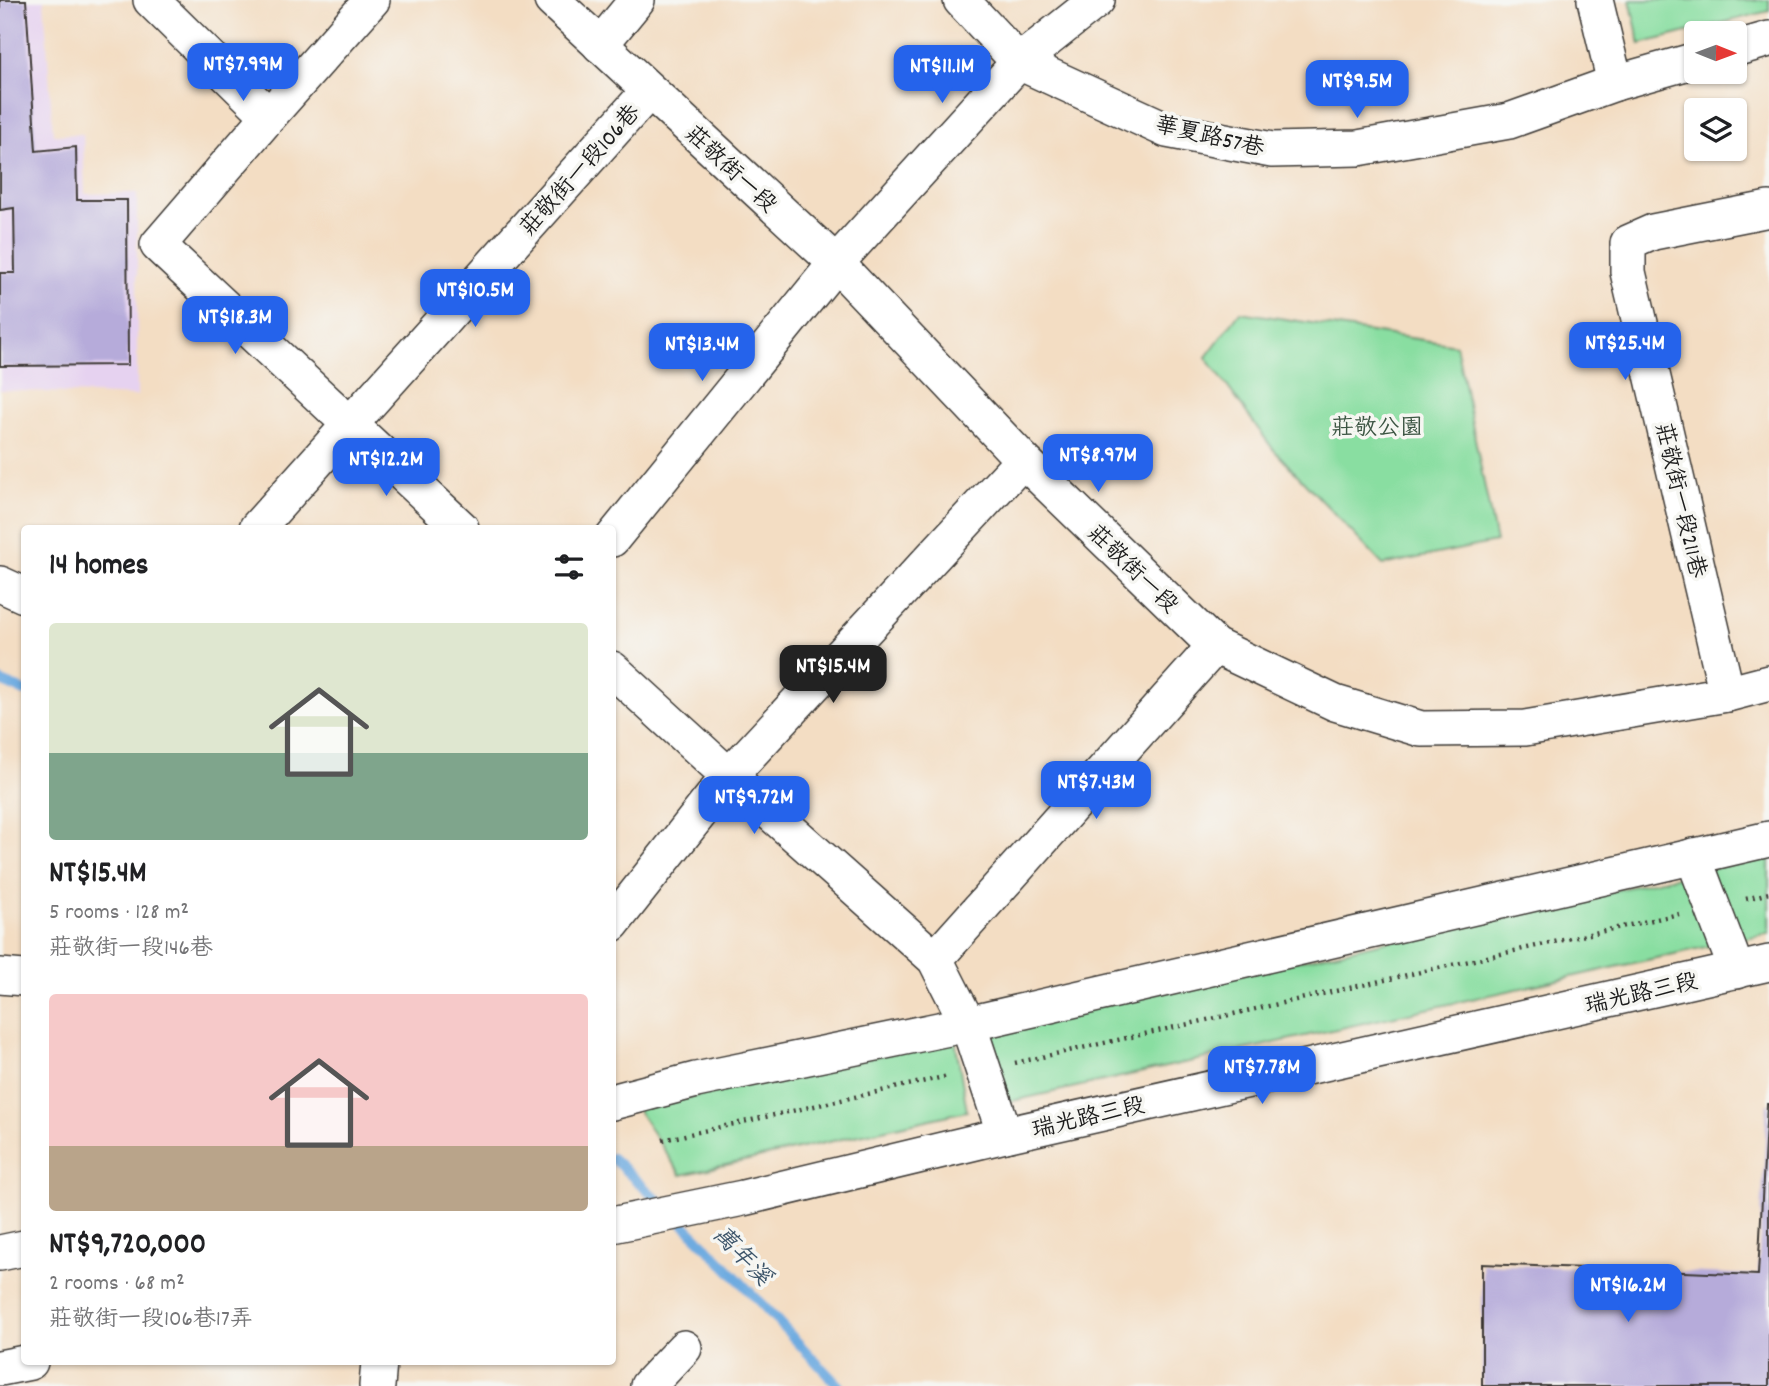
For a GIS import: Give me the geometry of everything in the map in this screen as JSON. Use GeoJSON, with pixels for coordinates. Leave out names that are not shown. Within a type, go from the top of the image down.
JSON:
{"type":"FeatureCollection","features":[{"type":"Feature","properties":{"kind":"street"},"geometry":{"type":"LineString","coordinates":[[151,0],[269,116]]}},
{"type":"Feature","properties":{"kind":"street"},"geometry":{"type":"LineString","coordinates":[[372,0],[158,245],[458,525]]}},
{"type":"Feature","properties":{"kind":"street","name":"莊敬街一段"},"geometry":{"type":"LineString","coordinates":[[552,0],[835,263],[1023,460],[1215,646],[1335,703],[1421,729],[1525,728],[1727,694],[1769,683]]}},
{"type":"Feature","properties":{"kind":"street"},"geometry":{"type":"LineString","coordinates":[[600,45],[638,0]]}},
{"type":"Feature","properties":{"kind":"street"},"geometry":{"type":"LineString","coordinates":[[961,0],[1019,62]]}},
{"type":"Feature","properties":{"kind":"street"},"geometry":{"type":"LineString","coordinates":[[616,534],[835,263],[1019,62],[1097,0]]}},
{"type":"Feature","properties":{"kind":"street"},"geometry":{"type":"LineString","coordinates":[[1595,0],[1615,83]]}},
{"type":"Feature","properties":{"kind":"street"},"geometry":{"type":"LineString","coordinates":[[1747,45],[1769,39]]}},
{"type":"Feature","properties":{"kind":"street","name":"華夏路57巷"},"geometry":{"type":"LineString","coordinates":[[1019,62],[1167,130],[1272,149],[1358,148],[1509,121],[1615,83],[1684,63]]}},
{"type":"Feature","properties":{"kind":"street","name":"莊敬街一段106巷"},"geometry":{"type":"LineString","coordinates":[[260,525],[649,91]]}},
{"type":"Feature","properties":{"kind":"street","name":"莊敬街一段211巷"},"geometry":{"type":"LineString","coordinates":[[1727,694],[1628,272],[1628,243],[1654,232],[1769,209]]}},
{"type":"Feature","properties":{"kind":"street"},"geometry":{"type":"LineString","coordinates":[[616,919],[729,776],[1023,460]]}},
{"type":"Feature","properties":{"kind":"street"},"geometry":{"type":"LineString","coordinates":[[0,584],[21,594]]}},
{"type":"Feature","properties":{"kind":"street"},"geometry":{"type":"LineString","coordinates":[[935,959],[1215,646]]}},
{"type":"Feature","properties":{"kind":"street"},"geometry":{"type":"LineString","coordinates":[[616,673],[935,959],[968,1024],[1005,1135]]}},
{"type":"Feature","properties":{"kind":"street"},"geometry":{"type":"LineString","coordinates":[[616,1096],[968,1024],[1769,839]]}},
{"type":"Feature","properties":{"kind":"street"},"geometry":{"type":"LineString","coordinates":[[1693,856],[1712,907],[1753,967]]}},
{"type":"Feature","properties":{"kind":"street","name":"瑞光路三段"},"geometry":{"type":"LineString","coordinates":[[618,1224],[743,1198],[1005,1135],[1753,967]]}},
{"type":"Feature","properties":{"kind":"street"},"geometry":{"type":"LineString","coordinates":[[0,976],[21,978]]}},
{"type":"Feature","properties":{"kind":"street"},"geometry":{"type":"LineString","coordinates":[[0,1253],[21,1249]]}},
{"type":"Feature","properties":{"kind":"street"},"geometry":{"type":"LineString","coordinates":[[648,1386],[684,1348]]}},
{"type":"Feature","properties":{"kind":"street"},"geometry":{"type":"LineString","coordinates":[[0,1368],[21,1364]]}},
{"type":"Feature","properties":{"kind":"street"},"geometry":{"type":"LineString","coordinates":[[377,1386],[379,1365]]}},
{"type":"Feature","properties":{"kind":"path"},"geometry":{"type":"LineString","coordinates":[[663,1140],[1769,893]]}},
{"type":"Feature","properties":{"kind":"shaded area"},"geometry":{"type":"Polygon","coordinates":[[[0,0],[44,0],[53,135],[83,134],[85,194],[137,193],[137,396],[0,390],[0,0]]]}},
{"type":"Feature","properties":{"kind":"green space"},"geometry":{"type":"Polygon","coordinates":[[[1630,0],[1769,0],[1769,11],[1730,21],[1684,21],[1684,33],[1640,44],[1630,0]]]}},
{"type":"Feature","properties":{"kind":"green space","name":"莊敬公園"},"geometry":{"type":"Polygon","coordinates":[[[1240,312],[1456,345],[1496,542],[1383,565],[1273,449],[1206,357],[1240,312]]]}},
{"type":"Feature","properties":{"kind":"green space"},"geometry":{"type":"Polygon","coordinates":[[[1769,856],[1769,933],[1008,1102],[988,1030],[1769,856]]]}},
{"type":"Feature","properties":{"kind":"green space"},"geometry":{"type":"Polygon","coordinates":[[[955,1039],[967,1111],[681,1175],[637,1109],[955,1039]]]}},
{"type":"Feature","properties":{"kind":"building"},"geometry":{"type":"Polygon","coordinates":[[[0,0],[26,0],[36,151],[76,147],[77,200],[127,200],[128,365],[0,366],[0,273],[15,273],[14,208],[0,210],[0,0]]]}},
{"type":"Feature","properties":{"kind":"building"},"geometry":{"type":"Polygon","coordinates":[[[1767,1104],[1769,1386],[1482,1386],[1482,1264],[1758,1275],[1767,1104]]]}},
{"type":"Feature","properties":{"kind":"waterway","name":"萬年溪"},"geometry":{"type":"LineString","coordinates":[[0,681],[21,690]]}},
{"type":"Feature","properties":{"kind":"waterway","name":"萬年溪"},"geometry":{"type":"LineString","coordinates":[[616,1162],[664,1206]]}},
{"type":"Feature","properties":{"kind":"waterway","name":"萬年溪"},"geometry":{"type":"LineString","coordinates":[[678,1219],[839,1386]]}}]}
